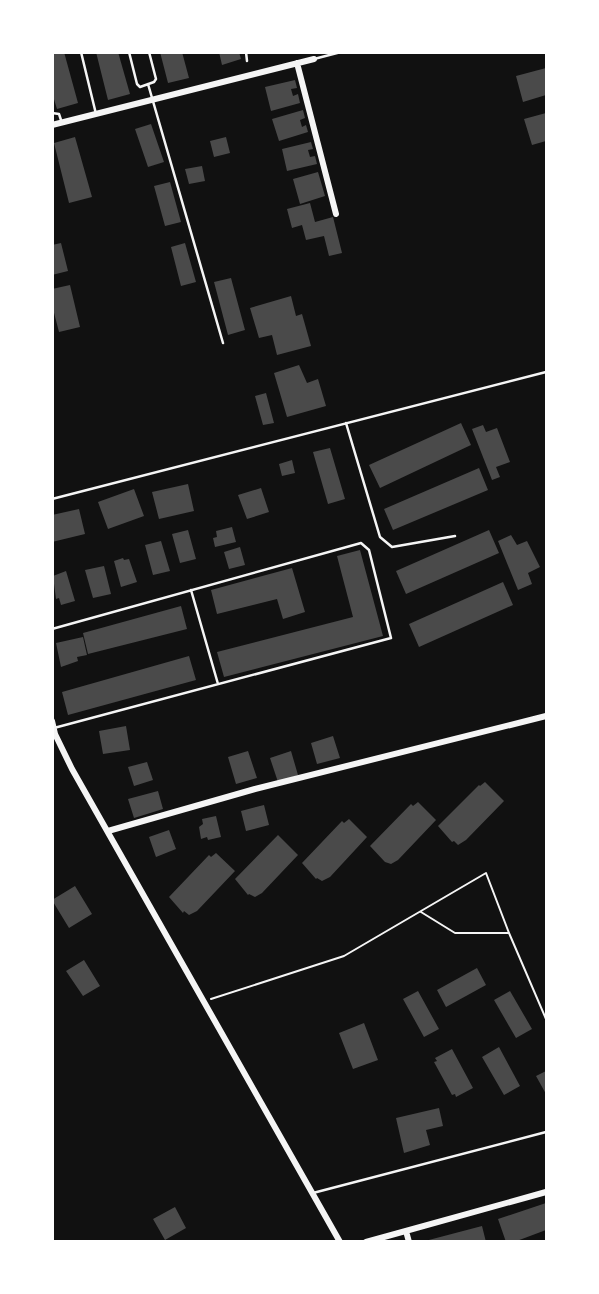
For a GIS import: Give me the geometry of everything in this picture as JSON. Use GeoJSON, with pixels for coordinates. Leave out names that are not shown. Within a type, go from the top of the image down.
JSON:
{"type":"FeatureCollection","features":[{"type":"Feature","properties":{"kind":"street"},"geometry":{"type":"LineString","coordinates":[[52,125],[314,59]]}},
{"type":"Feature","properties":{"kind":"street"},"geometry":{"type":"LineString","coordinates":[[297,63],[336,214]]}},
{"type":"Feature","properties":{"kind":"street"},"geometry":{"type":"LineString","coordinates":[[108,831],[255,789],[547,716]]}},
{"type":"Feature","properties":{"kind":"street"},"geometry":{"type":"LineString","coordinates":[[53,724],[55,742],[341,1241]]}},
{"type":"Feature","properties":{"kind":"street"},"geometry":{"type":"LineString","coordinates":[[366,1241],[547,1192]]}},
{"type":"Feature","properties":{"kind":"street"},"geometry":{"type":"LineString","coordinates":[[406,1231],[409,1241]]}},
{"type":"Feature","properties":{"kind":"lane"},"geometry":{"type":"LineString","coordinates":[[81,52],[96,114]]}},
{"type":"Feature","properties":{"kind":"lane"},"geometry":{"type":"LineString","coordinates":[[129,52],[138,86],[156,79],[149,52]]}},
{"type":"Feature","properties":{"kind":"lane"},"geometry":{"type":"LineString","coordinates":[[246,52],[247,61]]}},
{"type":"Feature","properties":{"kind":"lane"},"geometry":{"type":"LineString","coordinates":[[314,59],[341,52]]}},
{"type":"Feature","properties":{"kind":"lane"},"geometry":{"type":"LineString","coordinates":[[148,84],[223,343]]}},
{"type":"Feature","properties":{"kind":"lane"},"geometry":{"type":"LineString","coordinates":[[52,113],[59,114],[62,123]]}},
{"type":"Feature","properties":{"kind":"lane"},"geometry":{"type":"LineString","coordinates":[[52,499],[547,372]]}},
{"type":"Feature","properties":{"kind":"lane"},"geometry":{"type":"LineString","coordinates":[[346,423],[380,537],[392,547],[455,536]]}},
{"type":"Feature","properties":{"kind":"lane"},"geometry":{"type":"LineString","coordinates":[[52,629],[361,543],[369,550],[391,638],[53,724]]}},
{"type":"Feature","properties":{"kind":"lane"},"geometry":{"type":"LineString","coordinates":[[191,590],[218,684]]}},
{"type":"Feature","properties":{"kind":"lane"},"geometry":{"type":"LineString","coordinates":[[313,1193],[547,1132]]}},
{"type":"Feature","properties":{"kind":"path"},"geometry":{"type":"LineString","coordinates":[[204,1001],[344,956],[486,873],[547,1019]]}},
{"type":"Feature","properties":{"kind":"path"},"geometry":{"type":"LineString","coordinates":[[420,911],[455,933],[509,933]]}},
{"type":"Feature","properties":{"kind":"building"},"geometry":{"type":"Polygon","coordinates":[[[52,52],[64,52],[78,103],[57,109],[52,93],[52,52]]]}},
{"type":"Feature","properties":{"kind":"building"},"geometry":{"type":"Polygon","coordinates":[[[96,52],[118,52],[130,94],[108,100],[96,52]]]}},
{"type":"Feature","properties":{"kind":"building"},"geometry":{"type":"Polygon","coordinates":[[[160,52],[182,52],[189,78],[168,83],[160,52]]]}},
{"type":"Feature","properties":{"kind":"building"},"geometry":{"type":"Polygon","coordinates":[[[219,52],[239,52],[241,59],[222,65],[219,52]]]}},
{"type":"Feature","properties":{"kind":"building"},"geometry":{"type":"Polygon","coordinates":[[[546,68],[546,95],[523,102],[516,76],[546,68]]]}},
{"type":"Feature","properties":{"kind":"building"},"geometry":{"type":"Polygon","coordinates":[[[295,80],[297,88],[291,89],[293,96],[298,94],[300,103],[271,111],[265,87],[295,80]]]}},
{"type":"Feature","properties":{"kind":"building"},"geometry":{"type":"Polygon","coordinates":[[[303,110],[305,118],[300,120],[302,127],[306,125],[308,132],[279,141],[272,119],[303,110]]]}},
{"type":"Feature","properties":{"kind":"building"},"geometry":{"type":"Polygon","coordinates":[[[546,113],[546,141],[532,145],[524,119],[546,113]]]}},
{"type":"Feature","properties":{"kind":"building"},"geometry":{"type":"Polygon","coordinates":[[[151,124],[164,162],[148,167],[135,129],[151,124]]]}},
{"type":"Feature","properties":{"kind":"building"},"geometry":{"type":"Polygon","coordinates":[[[75,137],[92,197],[69,203],[54,143],[75,137]]]}},
{"type":"Feature","properties":{"kind":"building"},"geometry":{"type":"Polygon","coordinates":[[[226,137],[230,153],[214,157],[210,141],[226,137]]]}},
{"type":"Feature","properties":{"kind":"building"},"geometry":{"type":"Polygon","coordinates":[[[311,142],[313,149],[308,150],[310,157],[315,156],[317,164],[287,171],[282,149],[311,142]]]}},
{"type":"Feature","properties":{"kind":"building"},"geometry":{"type":"Polygon","coordinates":[[[202,166],[205,181],[189,184],[185,169],[202,166]]]}},
{"type":"Feature","properties":{"kind":"building"},"geometry":{"type":"Polygon","coordinates":[[[318,172],[325,196],[300,204],[293,179],[318,172]]]}},
{"type":"Feature","properties":{"kind":"building"},"geometry":{"type":"Polygon","coordinates":[[[170,182],[181,222],[165,226],[154,186],[170,182]]]}},
{"type":"Feature","properties":{"kind":"building"},"geometry":{"type":"Polygon","coordinates":[[[310,203],[315,222],[333,217],[342,253],[329,256],[324,236],[306,240],[302,225],[292,228],[287,209],[310,203]]]}},
{"type":"Feature","properties":{"kind":"building"},"geometry":{"type":"Polygon","coordinates":[[[61,243],[68,271],[52,275],[52,245],[61,243]]]}},
{"type":"Feature","properties":{"kind":"building"},"geometry":{"type":"Polygon","coordinates":[[[185,243],[196,282],[181,286],[171,247],[185,243]]]}},
{"type":"Feature","properties":{"kind":"building"},"geometry":{"type":"Polygon","coordinates":[[[231,278],[245,330],[228,335],[214,282],[231,278]]]}},
{"type":"Feature","properties":{"kind":"building"},"geometry":{"type":"Polygon","coordinates":[[[70,285],[80,327],[59,332],[52,305],[52,289],[70,285]]]}},
{"type":"Feature","properties":{"kind":"building"},"geometry":{"type":"Polygon","coordinates":[[[291,296],[296,316],[302,314],[311,346],[277,355],[272,335],[259,338],[250,308],[291,296]]]}},
{"type":"Feature","properties":{"kind":"building"},"geometry":{"type":"Polygon","coordinates":[[[299,365],[307,383],[318,379],[326,406],[287,417],[274,373],[299,365]]]}},
{"type":"Feature","properties":{"kind":"building"},"geometry":{"type":"Polygon","coordinates":[[[266,393],[274,423],[263,425],[255,396],[266,393]]]}},
{"type":"Feature","properties":{"kind":"building"},"geometry":{"type":"Polygon","coordinates":[[[461,423],[471,445],[380,488],[369,465],[461,423]]]}},
{"type":"Feature","properties":{"kind":"building"},"geometry":{"type":"Polygon","coordinates":[[[483,425],[486,432],[497,428],[510,462],[496,467],[500,477],[492,480],[472,429],[483,425]]]}},
{"type":"Feature","properties":{"kind":"building"},"geometry":{"type":"Polygon","coordinates":[[[330,448],[345,499],[328,504],[313,452],[330,448]]]}},
{"type":"Feature","properties":{"kind":"building"},"geometry":{"type":"Polygon","coordinates":[[[292,460],[295,473],[282,476],[279,464],[292,460]]]}},
{"type":"Feature","properties":{"kind":"building"},"geometry":{"type":"Polygon","coordinates":[[[479,468],[488,490],[393,530],[384,509],[479,468]]]}},
{"type":"Feature","properties":{"kind":"building"},"geometry":{"type":"Polygon","coordinates":[[[188,484],[194,511],[159,519],[152,492],[188,484]]]}},
{"type":"Feature","properties":{"kind":"building"},"geometry":{"type":"Polygon","coordinates":[[[261,488],[269,512],[247,519],[238,495],[261,488]]]}},
{"type":"Feature","properties":{"kind":"building"},"geometry":{"type":"Polygon","coordinates":[[[134,489],[144,516],[108,529],[98,502],[134,489]]]}},
{"type":"Feature","properties":{"kind":"building"},"geometry":{"type":"Polygon","coordinates":[[[79,509],[85,534],[52,542],[52,515],[79,509]]]}},
{"type":"Feature","properties":{"kind":"building"},"geometry":{"type":"Polygon","coordinates":[[[232,527],[236,542],[215,547],[213,538],[217,537],[216,531],[232,527]]]}},
{"type":"Feature","properties":{"kind":"building"},"geometry":{"type":"Polygon","coordinates":[[[188,530],[196,559],[180,563],[172,534],[188,530]]]}},
{"type":"Feature","properties":{"kind":"building"},"geometry":{"type":"Polygon","coordinates":[[[489,530],[499,553],[406,594],[396,571],[489,530]]]}},
{"type":"Feature","properties":{"kind":"building"},"geometry":{"type":"Polygon","coordinates":[[[511,535],[517,545],[527,541],[540,567],[528,573],[532,584],[518,590],[498,541],[511,535]]]}},
{"type":"Feature","properties":{"kind":"building"},"geometry":{"type":"Polygon","coordinates":[[[161,541],[170,571],[153,575],[145,545],[161,541]]]}},
{"type":"Feature","properties":{"kind":"building"},"geometry":{"type":"Polygon","coordinates":[[[240,547],[245,565],[229,569],[224,552],[240,547]]]}},
{"type":"Feature","properties":{"kind":"building"},"geometry":{"type":"Polygon","coordinates":[[[360,550],[383,636],[224,677],[217,652],[353,617],[337,556],[360,550]]]}},
{"type":"Feature","properties":{"kind":"building"},"geometry":{"type":"Polygon","coordinates":[[[129,559],[137,582],[121,587],[114,561],[129,559]]]}},
{"type":"Feature","properties":{"kind":"building"},"geometry":{"type":"Polygon","coordinates":[[[104,566],[111,594],[93,598],[85,570],[104,566]]]}},
{"type":"Feature","properties":{"kind":"building"},"geometry":{"type":"Polygon","coordinates":[[[292,568],[305,612],[283,619],[277,599],[217,614],[211,590],[292,568]]]}},
{"type":"Feature","properties":{"kind":"building"},"geometry":{"type":"Polygon","coordinates":[[[66,571],[75,601],[61,605],[59,598],[56,599],[53,576],[66,571]]]}},
{"type":"Feature","properties":{"kind":"building"},"geometry":{"type":"Polygon","coordinates":[[[503,582],[513,605],[419,647],[409,624],[503,582]]]}},
{"type":"Feature","properties":{"kind":"building"},"geometry":{"type":"Polygon","coordinates":[[[181,606],[187,629],[88,654],[83,633],[181,606]]]}},
{"type":"Feature","properties":{"kind":"building"},"geometry":{"type":"Polygon","coordinates":[[[83,637],[87,655],[77,657],[78,661],[61,667],[56,643],[83,637]]]}},
{"type":"Feature","properties":{"kind":"building"},"geometry":{"type":"Polygon","coordinates":[[[189,656],[196,680],[68,715],[62,692],[189,656]]]}},
{"type":"Feature","properties":{"kind":"building"},"geometry":{"type":"Polygon","coordinates":[[[126,726],[130,750],[103,754],[99,731],[126,726]]]}},
{"type":"Feature","properties":{"kind":"building"},"geometry":{"type":"Polygon","coordinates":[[[333,736],[340,758],[317,764],[311,743],[333,736]]]}},
{"type":"Feature","properties":{"kind":"building"},"geometry":{"type":"Polygon","coordinates":[[[248,751],[257,778],[236,784],[228,757],[248,751]]]}},
{"type":"Feature","properties":{"kind":"building"},"geometry":{"type":"Polygon","coordinates":[[[291,751],[298,775],[278,782],[270,758],[291,751]]]}},
{"type":"Feature","properties":{"kind":"building"},"geometry":{"type":"Polygon","coordinates":[[[147,762],[153,780],[134,786],[128,767],[147,762]]]}},
{"type":"Feature","properties":{"kind":"building"},"geometry":{"type":"Polygon","coordinates":[[[485,782],[504,801],[458,845],[438,826],[485,782]]]}},
{"type":"Feature","properties":{"kind":"building"},"geometry":{"type":"Polygon","coordinates":[[[158,791],[163,809],[134,818],[128,799],[158,791]]]}},
{"type":"Feature","properties":{"kind":"building"},"geometry":{"type":"Polygon","coordinates":[[[418,802],[436,820],[398,860],[391,864],[385,862],[370,846],[411,804],[413,806],[418,802]]]}},
{"type":"Feature","properties":{"kind":"building"},"geometry":{"type":"Polygon","coordinates":[[[264,805],[269,825],[246,831],[241,811],[264,805]]]}},
{"type":"Feature","properties":{"kind":"building"},"geometry":{"type":"Polygon","coordinates":[[[216,816],[221,837],[201,839],[199,827],[203,824],[202,819],[216,816]]]}},
{"type":"Feature","properties":{"kind":"building"},"geometry":{"type":"Polygon","coordinates":[[[349,819],[367,837],[330,877],[322,881],[316,879],[302,863],[342,821],[344,823],[349,819]]]}},
{"type":"Feature","properties":{"kind":"building"},"geometry":{"type":"Polygon","coordinates":[[[169,830],[176,849],[156,857],[149,837],[169,830]]]}},
{"type":"Feature","properties":{"kind":"building"},"geometry":{"type":"Polygon","coordinates":[[[278,835],[298,855],[262,893],[255,897],[248,895],[235,879],[278,835]]]}},
{"type":"Feature","properties":{"kind":"building"},"geometry":{"type":"Polygon","coordinates":[[[216,853],[235,871],[197,911],[189,915],[184,911],[183,913],[169,897],[209,855],[211,857],[216,853]]]}},
{"type":"Feature","properties":{"kind":"building"},"geometry":{"type":"Polygon","coordinates":[[[75,886],[92,914],[69,928],[52,900],[75,886]]]}},
{"type":"Feature","properties":{"kind":"building"},"geometry":{"type":"Polygon","coordinates":[[[84,960],[100,986],[83,996],[66,971],[84,960]]]}},
{"type":"Feature","properties":{"kind":"building"},"geometry":{"type":"Polygon","coordinates":[[[477,968],[486,985],[446,1007],[437,990],[477,968]]]}},
{"type":"Feature","properties":{"kind":"building"},"geometry":{"type":"Polygon","coordinates":[[[418,991],[439,1029],[424,1037],[403,999],[418,991]]]}},
{"type":"Feature","properties":{"kind":"building"},"geometry":{"type":"Polygon","coordinates":[[[510,991],[532,1029],[516,1038],[494,1000],[510,991]]]}},
{"type":"Feature","properties":{"kind":"building"},"geometry":{"type":"Polygon","coordinates":[[[364,1023],[378,1060],[353,1069],[339,1033],[364,1023]]]}},
{"type":"Feature","properties":{"kind":"building"},"geometry":{"type":"Polygon","coordinates":[[[499,1047],[520,1086],[504,1095],[482,1057],[499,1047]]]}},
{"type":"Feature","properties":{"kind":"building"},"geometry":{"type":"Polygon","coordinates":[[[452,1049],[473,1088],[456,1097],[455,1094],[452,1095],[434,1062],[437,1061],[435,1058],[452,1049]]]}},
{"type":"Feature","properties":{"kind":"building"},"geometry":{"type":"Polygon","coordinates":[[[546,1071],[546,1094],[536,1076],[546,1071]]]}},
{"type":"Feature","properties":{"kind":"building"},"geometry":{"type":"Polygon","coordinates":[[[439,1108],[443,1126],[426,1130],[430,1145],[404,1153],[396,1118],[439,1108]]]}},
{"type":"Feature","properties":{"kind":"building"},"geometry":{"type":"Polygon","coordinates":[[[546,1203],[546,1230],[514,1242],[506,1242],[498,1219],[546,1203]]]}},
{"type":"Feature","properties":{"kind":"building"},"geometry":{"type":"Polygon","coordinates":[[[175,1207],[186,1228],[165,1240],[153,1219],[175,1207]]]}},
{"type":"Feature","properties":{"kind":"building"},"geometry":{"type":"Polygon","coordinates":[[[482,1226],[486,1242],[425,1242],[425,1241],[482,1226]]]}}]}
